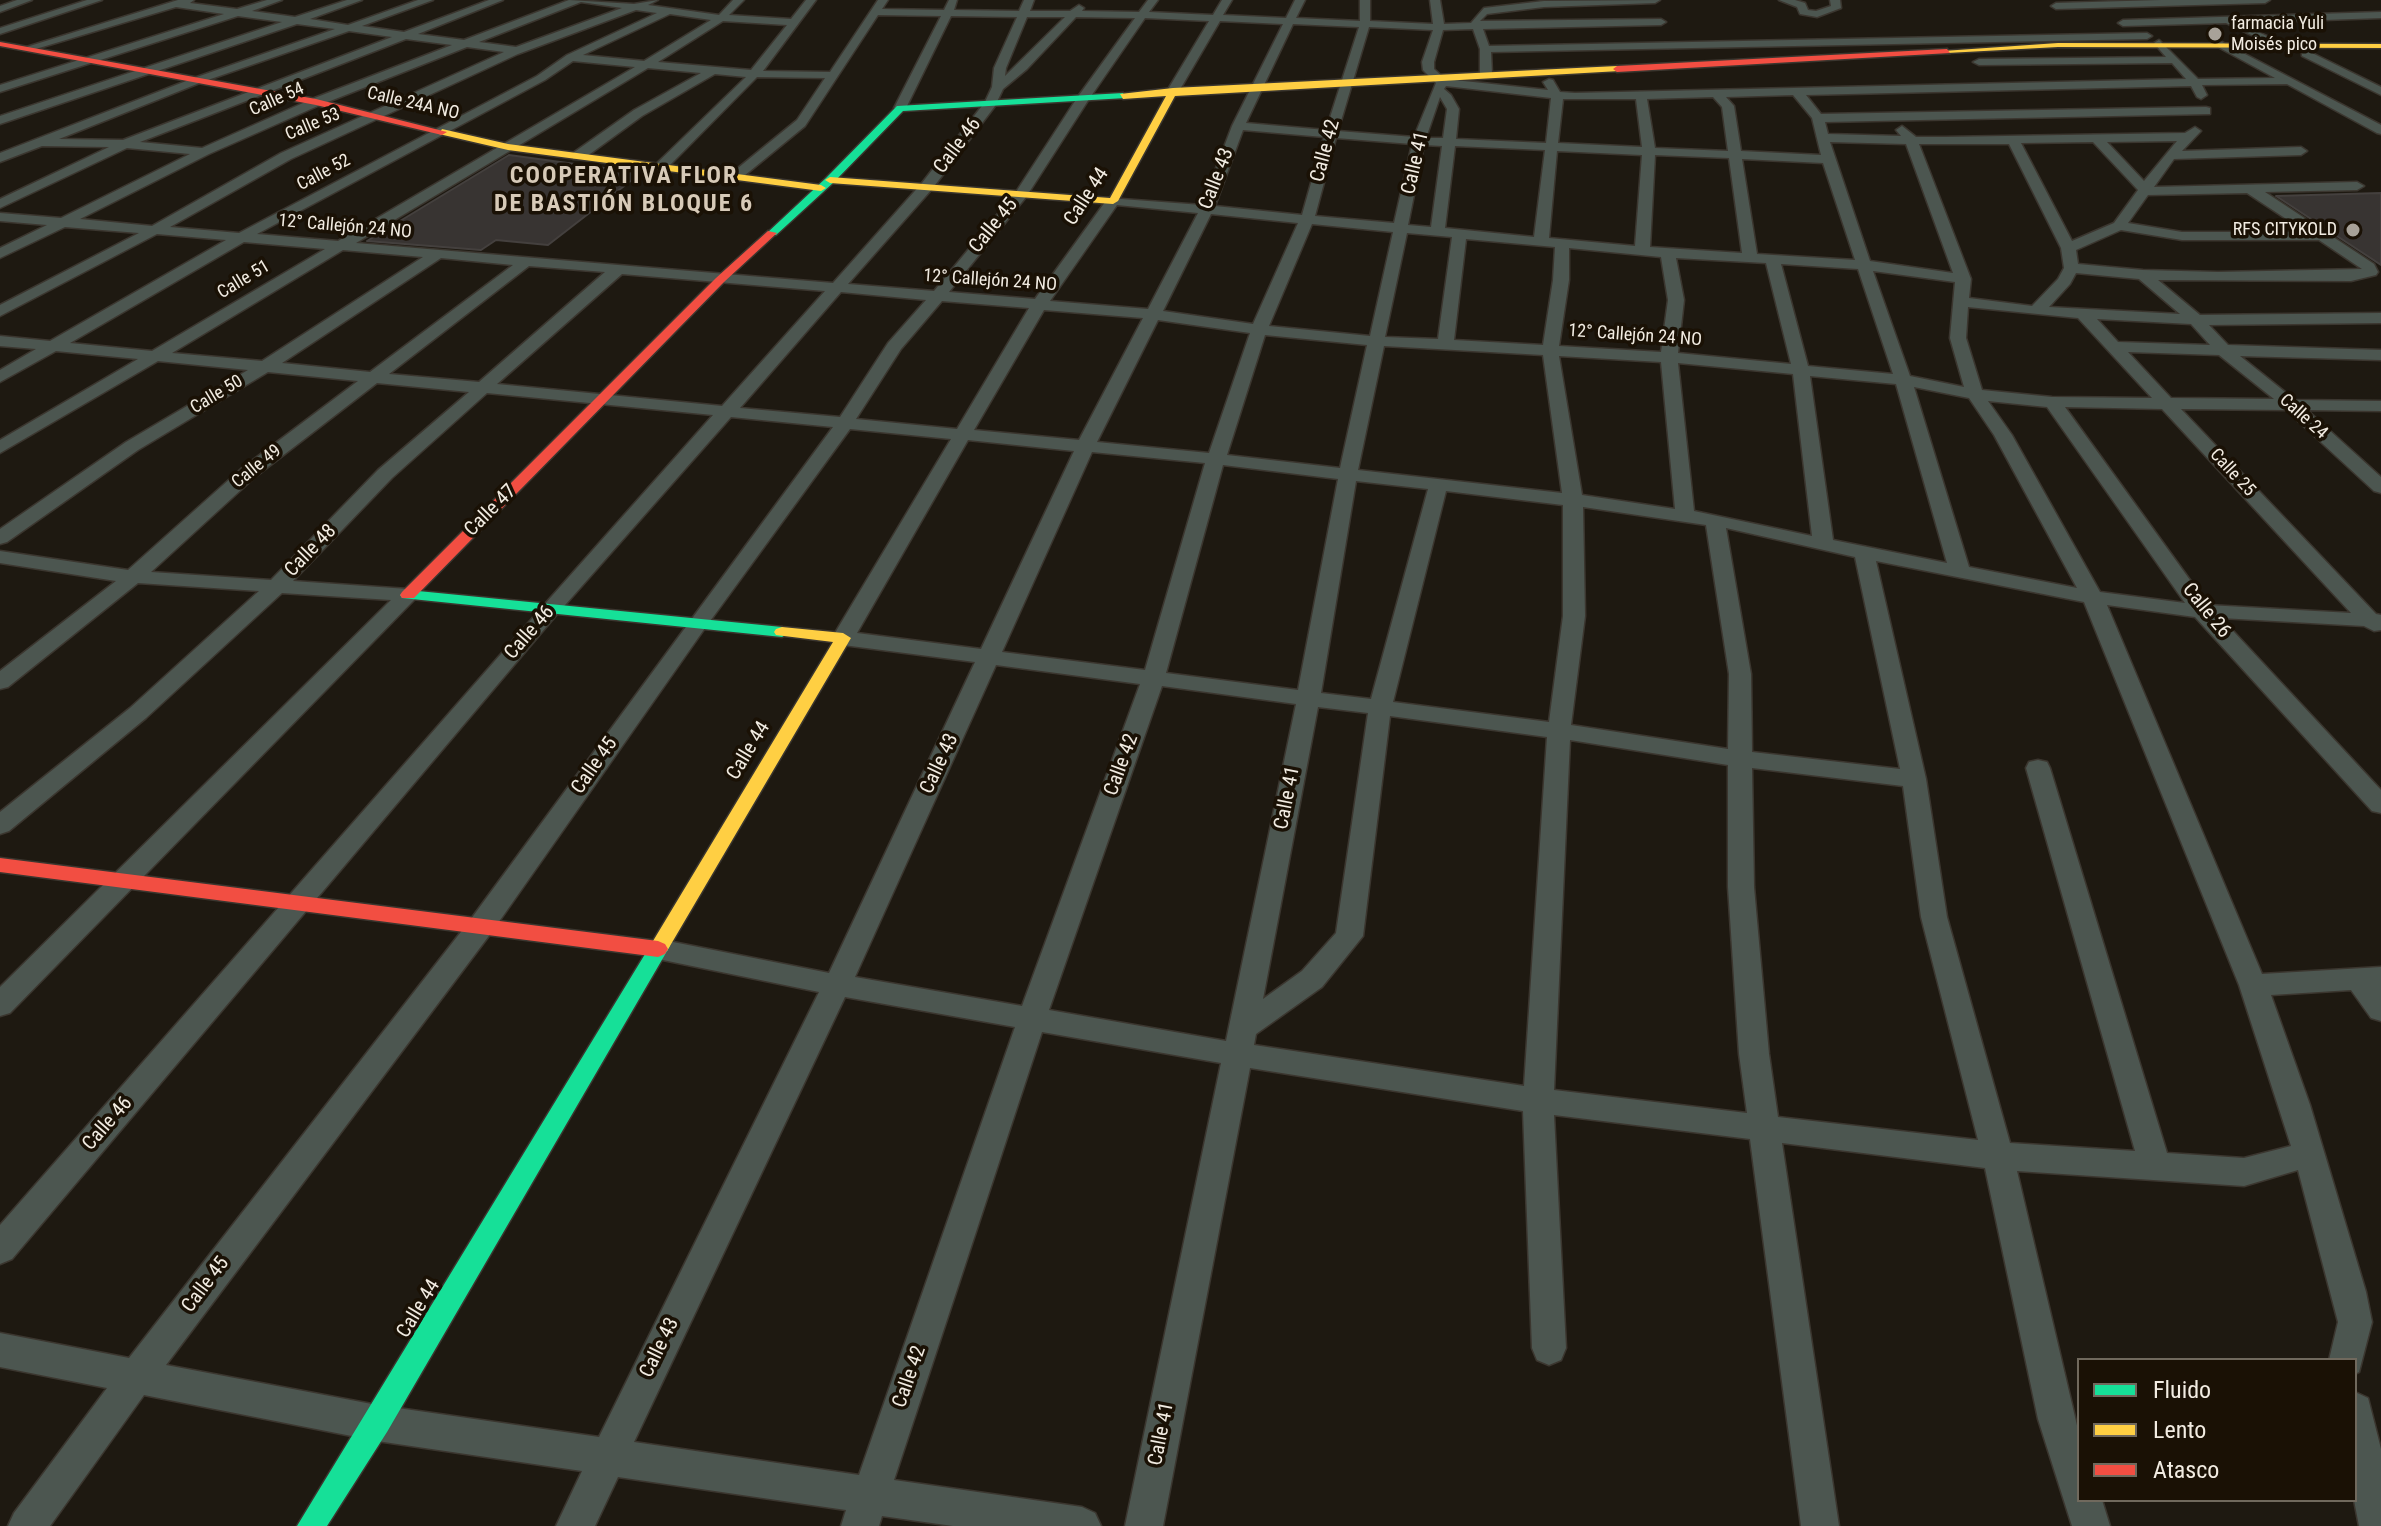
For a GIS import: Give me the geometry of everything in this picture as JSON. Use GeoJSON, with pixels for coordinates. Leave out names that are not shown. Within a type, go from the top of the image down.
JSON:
{"type":"FeatureCollection","features":[{"type":"Feature","properties":{"kind":"street"},"geometry":{"type":"LineString","coordinates":[[0,9],[27,0]]}},
{"type":"Feature","properties":{"kind":"street"},"geometry":{"type":"LineString","coordinates":[[0,31],[97,0]]}},
{"type":"Feature","properties":{"kind":"street"},"geometry":{"type":"LineString","coordinates":[[25,49],[189,0]]}},
{"type":"Feature","properties":{"kind":"street"},"geometry":{"type":"LineString","coordinates":[[0,89],[277,0]]}},
{"type":"Feature","properties":{"kind":"street"},"geometry":{"type":"LineString","coordinates":[[0,120],[357,0]]}},
{"type":"Feature","properties":{"kind":"street"},"geometry":{"type":"LineString","coordinates":[[0,158],[31,143],[198,80],[428,0]]}},
{"type":"Feature","properties":{"kind":"street"},"geometry":{"type":"LineString","coordinates":[[0,204],[124,145],[256,90],[498,0]]}},
{"type":"Feature","properties":{"kind":"street"},"geometry":{"type":"LineString","coordinates":[[581,0],[721,18],[792,22]]}},
{"type":"Feature","properties":{"kind":"street","name":"Calle 54"},"geometry":{"type":"LineString","coordinates":[[0,254],[205,151],[316,102],[581,0]]}},
{"type":"Feature","properties":{"kind":"street","name":"Calle 53"},"geometry":{"type":"LineString","coordinates":[[0,311],[155,230],[286,156],[516,51],[653,0]]}},
{"type":"Feature","properties":{"kind":"street","name":"Calle 51"},"geometry":{"type":"LineString","coordinates":[[0,448],[647,64],[721,18],[739,0]]}},
{"type":"Feature","properties":{"kind":"street"},"geometry":{"type":"LineString","coordinates":[[660,167],[745,86],[811,0]]}},
{"type":"Feature","properties":{"kind":"street"},"geometry":{"type":"LineString","coordinates":[[734,177],[801,123],[883,0]]}},
{"type":"Feature","properties":{"kind":"street","name":"Calle 47"},"geometry":{"type":"LineString","coordinates":[[0,1005],[720,280],[826,184],[900,108],[955,0]]}},
{"type":"Feature","properties":{"kind":"street","name":"Calle 46"},"geometry":{"type":"LineString","coordinates":[[0,1249],[551,609],[927,186],[995,95],[1000,68],[1029,0]]}},
{"type":"Feature","properties":{"kind":"street"},"geometry":{"type":"LineString","coordinates":[[995,95],[1088,0]]}},
{"type":"Feature","properties":{"kind":"street","name":"Calle 45"},"geometry":{"type":"LineString","coordinates":[[27,1526],[136,1377],[481,926],[697,623],[844,424],[894,346],[1021,194],[1083,98],[1153,0]]}},
{"type":"Feature","properties":{"kind":"street","name":"Calle 44"},"geometry":{"type":"LineString","coordinates":[[311,1526],[377,1423],[1039,305],[1113,201],[1227,0]]}},
{"type":"Feature","properties":{"kind":"street","name":"Calle 43"},"geometry":{"type":"LineString","coordinates":[[575,1526],[837,985],[1085,447],[1207,209],[1238,126],[1300,0]]}},
{"type":"Feature","properties":{"kind":"street"},"geometry":{"type":"LineString","coordinates":[[1435,0],[1439,27],[1428,62],[1429,70],[1453,109],[1438,231]]}},
{"type":"Feature","properties":{"kind":"street"},"geometry":{"type":"LineString","coordinates":[[1439,27],[1485,0]]}},
{"type":"Feature","properties":{"kind":"street"},"geometry":{"type":"LineString","coordinates":[[1486,74],[1485,49],[1475,27],[1478,15],[1492,9],[1655,0],[1661,22],[1685,65]]}},
{"type":"Feature","properties":{"kind":"street"},"geometry":{"type":"LineString","coordinates":[[1784,0],[1801,5],[1804,12],[1817,14],[1836,8],[1835,0]]}},
{"type":"Feature","properties":{"kind":"street"},"geometry":{"type":"LineString","coordinates":[[2051,3],[2265,0]]}},
{"type":"Feature","properties":{"kind":"street"},"geometry":{"type":"LineString","coordinates":[[2180,1],[2283,47]]}},
{"type":"Feature","properties":{"kind":"street"},"geometry":{"type":"LineString","coordinates":[[2051,3],[2102,36]]}},
{"type":"Feature","properties":{"kind":"street"},"geometry":{"type":"LineString","coordinates":[[175,4],[544,54]]}},
{"type":"Feature","properties":{"kind":"street"},"geometry":{"type":"LineString","coordinates":[[2115,23],[2223,20],[2379,9]]}},
{"type":"Feature","properties":{"kind":"street","name":"Calle 52"},"geometry":{"type":"LineString","coordinates":[[0,377],[240,238],[541,78],[564,56],[671,10]]}},
{"type":"Feature","properties":{"kind":"street"},"geometry":{"type":"LineString","coordinates":[[875,12],[1290,20],[1365,12],[1439,27],[1661,22]]}},
{"type":"Feature","properties":{"kind":"street","name":"Calle 42"},"geometry":{"type":"LineString","coordinates":[[865,1511],[1032,1018],[1153,680],[1216,459],[1259,330],[1308,217],[1365,12]]}},
{"type":"Feature","properties":{"kind":"street"},"geometry":{"type":"LineString","coordinates":[[1485,49],[2102,36],[2222,45],[2380,49]]}},
{"type":"Feature","properties":{"kind":"street"},"geometry":{"type":"LineString","coordinates":[[1438,83],[1486,74],[2153,40],[2265,38],[2380,49]]}},
{"type":"Feature","properties":{"kind":"street"},"geometry":{"type":"LineString","coordinates":[[2068,248],[2119,226],[2170,155],[2205,121],[2206,111],[2195,82],[2153,40]]}},
{"type":"Feature","properties":{"kind":"street","name":"Calle 24A NO"},"geometry":{"type":"LineString","coordinates":[[0,44],[316,102],[508,147],[734,177],[826,184],[927,186],[1113,201]]}},
{"type":"Feature","properties":{"kind":"street"},"geometry":{"type":"LineString","coordinates":[[2222,45],[2381,130]]}},
{"type":"Feature","properties":{"kind":"street"},"geometry":{"type":"LineString","coordinates":[[2306,54],[2381,92]]}},
{"type":"Feature","properties":{"kind":"street"},"geometry":{"type":"LineString","coordinates":[[564,56],[755,74],[833,75]]}},
{"type":"Feature","properties":{"kind":"street"},"geometry":{"type":"LineString","coordinates":[[1979,62],[2176,60]]}},
{"type":"Feature","properties":{"kind":"street"},"geometry":{"type":"LineString","coordinates":[[578,156],[638,113],[714,70]]}},
{"type":"Feature","properties":{"kind":"street"},"geometry":{"type":"LineString","coordinates":[[1539,72],[1557,96],[1550,147],[1551,242],[1561,280],[1550,350],[1573,500],[1574,616],[1559,731],[1538,1101],[1549,1348]]}},
{"type":"Feature","properties":{"kind":"street"},"geometry":{"type":"LineString","coordinates":[[900,108],[995,95],[1083,98],[1345,82],[1438,83],[1557,96],[1641,96],[2292,81]]}},
{"type":"Feature","properties":{"kind":"street","name":"Calle 41"},"geometry":{"type":"LineString","coordinates":[[1144,1526],[1308,700],[1348,475],[1419,141],[1438,83]]}},
{"type":"Feature","properties":{"kind":"street"},"geometry":{"type":"LineString","coordinates":[[1872,90],[1911,139],[1963,279],[1958,338],[1975,394],[2003,435],[2093,597],[2253,985],[2334,1231],[2355,1322],[2347,1358]]}},
{"type":"Feature","properties":{"kind":"street"},"geometry":{"type":"LineString","coordinates":[[1797,92],[1818,118],[1828,159],[1903,380],[1960,572]]}},
{"type":"Feature","properties":{"kind":"street"},"geometry":{"type":"LineString","coordinates":[[1717,94],[1728,106],[1750,259]]}},
{"type":"Feature","properties":{"kind":"street"},"geometry":{"type":"LineString","coordinates":[[1641,96],[1649,150],[1642,251]]}},
{"type":"Feature","properties":{"kind":"street"},"geometry":{"type":"LineString","coordinates":[[1818,118],[2206,111]]}},
{"type":"Feature","properties":{"kind":"street"},"geometry":{"type":"LineString","coordinates":[[1238,126],[1419,141],[1828,159]]}},
{"type":"Feature","properties":{"kind":"street"},"geometry":{"type":"LineString","coordinates":[[1824,138],[2013,140],[2189,137]]}},
{"type":"Feature","properties":{"kind":"street"},"geometry":{"type":"LineString","coordinates":[[2096,138],[2146,191],[2357,186]]}},
{"type":"Feature","properties":{"kind":"street"},"geometry":{"type":"LineString","coordinates":[[2013,140],[2068,248],[2071,268],[2065,281],[2036,311]]}},
{"type":"Feature","properties":{"kind":"street"},"geometry":{"type":"LineString","coordinates":[[0,145],[124,145],[205,151]]}},
{"type":"Feature","properties":{"kind":"street"},"geometry":{"type":"LineString","coordinates":[[2170,155],[2301,151]]}},
{"type":"Feature","properties":{"kind":"street"},"geometry":{"type":"LineString","coordinates":[[2252,190],[2376,275]]}},
{"type":"Feature","properties":{"kind":"street"},"geometry":{"type":"LineString","coordinates":[[1113,201],[1308,217],[1642,251],[1866,265],[1920,270],[1963,279]]}},
{"type":"Feature","properties":{"kind":"street","name":"12° Callejón 24 NO"},"geometry":{"type":"LineString","coordinates":[[0,217],[1152,314],[1259,330],[1376,341],[1669,357],[1903,380],[1975,394],[2052,402],[2381,406]]}},
{"type":"Feature","properties":{"kind":"street"},"geometry":{"type":"LineString","coordinates":[[2119,226],[2182,236],[2321,236]]}},
{"type":"Feature","properties":{"kind":"street"},"geometry":{"type":"LineString","coordinates":[[1445,346],[1460,233]]}},
{"type":"Feature","properties":{"kind":"street"},"geometry":{"type":"LineString","coordinates":[[1855,239],[1920,270]]}},
{"type":"Feature","properties":{"kind":"street"},"geometry":{"type":"LineString","coordinates":[[1668,253],[1676,300],[1669,357],[1685,514]]}},
{"type":"Feature","properties":{"kind":"street","name":"Calle 50"},"geometry":{"type":"LineString","coordinates":[[0,538],[132,446],[265,367],[436,255]]}},
{"type":"Feature","properties":{"kind":"street"},"geometry":{"type":"LineString","coordinates":[[1773,261],[1801,370],[1823,542]]}},
{"type":"Feature","properties":{"kind":"street","name":"Calle 49"},"geometry":{"type":"LineString","coordinates":[[0,682],[133,577],[248,473],[524,263]]}},
{"type":"Feature","properties":{"kind":"street"},"geometry":{"type":"LineString","coordinates":[[2071,268],[2143,275],[2376,275]]}},
{"type":"Feature","properties":{"kind":"street","name":"Calle 48"},"geometry":{"type":"LineString","coordinates":[[0,825],[138,713],[277,586],[385,474],[616,271]]}},
{"type":"Feature","properties":{"kind":"street","name":"Calle 24"},"geometry":{"type":"LineString","coordinates":[[2143,275],[2196,320],[2223,350],[2290,404],[2381,487]]}},
{"type":"Feature","properties":{"kind":"street"},"geometry":{"type":"LineString","coordinates":[[1960,301],[2036,311],[2196,320],[2381,318]]}},
{"type":"Feature","properties":{"kind":"street","name":"Calle 25"},"geometry":{"type":"LineString","coordinates":[[2083,314],[2377,625]]}},
{"type":"Feature","properties":{"kind":"street"},"geometry":{"type":"LineString","coordinates":[[0,341],[1216,459],[1573,500],[1685,514],[1864,553],[2093,597],[2202,611],[2377,625]]}},
{"type":"Feature","properties":{"kind":"street"},"geometry":{"type":"LineString","coordinates":[[2115,347],[2381,355]]}},
{"type":"Feature","properties":{"kind":"street","name":"Calle 26"},"geometry":{"type":"LineString","coordinates":[[2052,402],[2202,611],[2381,805]]}},
{"type":"Feature","properties":{"kind":"street"},"geometry":{"type":"LineString","coordinates":[[1240,1041],[1312,979],[1349,936],[1380,708],[1438,486]]}},
{"type":"Feature","properties":{"kind":"street"},"geometry":{"type":"LineString","coordinates":[[1715,520],[1740,674],[1741,887],[1754,1054],[1820,1526]]}},
{"type":"Feature","properties":{"kind":"street"},"geometry":{"type":"LineString","coordinates":[[1864,553],[1914,779],[1934,917],[1998,1156],[2056,1419],[2077,1483]]}},
{"type":"Feature","properties":{"kind":"street"},"geometry":{"type":"LineString","coordinates":[[0,557],[133,577],[408,595],[843,638],[1559,731],[1742,759],[1914,779]]}},
{"type":"Feature","properties":{"kind":"street"},"geometry":{"type":"LineString","coordinates":[[2038,768],[2154,1164]]}},
{"type":"Feature","properties":{"kind":"street"},"geometry":{"type":"LineString","coordinates":[[0,865],[658,949],[837,985],[1032,1018],[1240,1041],[1538,1101],[1998,1156],[2244,1172],[2309,1154]]}},
{"type":"Feature","properties":{"kind":"street"},"geometry":{"type":"LineString","coordinates":[[2253,985],[2370,978],[2381,1010]]}},
{"type":"Feature","properties":{"kind":"street"},"geometry":{"type":"LineString","coordinates":[[0,1350],[377,1423],[607,1457],[865,1511],[1082,1526]]}},
{"type":"Feature","properties":{"kind":"street"},"geometry":{"type":"LineString","coordinates":[[2357,1420],[2378,1526]]}},
{"type":"Feature","properties":{"kind":"street"},"geometry":{"type":"LineString","coordinates":[[2084,1502],[2091,1526]]}},
{"type":"Feature","properties":{"kind":"building"},"geometry":{"type":"Polygon","coordinates":[[[509,155],[641,173],[548,245],[496,240],[481,250],[367,241],[509,155]]]}},
{"type":"Feature","properties":{"kind":"building","name":"RFS CITYKOLD"},"geometry":{"type":"Polygon","coordinates":[[[2381,193],[2381,265],[2276,196],[2381,193]]]}},
{"type":"Feature","properties":{"kind":"traffic: fast"},"geometry":{"type":"LineString","coordinates":[[772,233],[830,180],[900,108],[1123,96]]}},
{"type":"Feature","properties":{"kind":"traffic: fast"},"geometry":{"type":"LineString","coordinates":[[408,595],[782,632]]}},
{"type":"Feature","properties":{"kind":"traffic: fast"},"geometry":{"type":"LineString","coordinates":[[311,1526],[377,1423],[660,946]]}},
{"type":"Feature","properties":{"kind":"traffic: slow"},"geometry":{"type":"LineString","coordinates":[[1947,51],[2058,45],[2381,46]]}},
{"type":"Feature","properties":{"kind":"traffic: slow"},"geometry":{"type":"LineString","coordinates":[[1123,96],[1617,69]]}},
{"type":"Feature","properties":{"kind":"traffic: slow"},"geometry":{"type":"LineString","coordinates":[[830,180],[1113,201],[1173,91]]}},
{"type":"Feature","properties":{"kind":"traffic: slow"},"geometry":{"type":"LineString","coordinates":[[442,132],[508,147],[821,188]]}},
{"type":"Feature","properties":{"kind":"traffic: slow"},"geometry":{"type":"LineString","coordinates":[[660,946],[843,638],[782,632]]}},
{"type":"Feature","properties":{"kind":"traffic: jam"},"geometry":{"type":"LineString","coordinates":[[0,44],[316,102],[442,132]]}},
{"type":"Feature","properties":{"kind":"traffic: jam"},"geometry":{"type":"LineString","coordinates":[[1617,69],[1947,51]]}},
{"type":"Feature","properties":{"kind":"traffic: jam"},"geometry":{"type":"LineString","coordinates":[[408,595],[720,280],[772,233]]}},
{"type":"Feature","properties":{"kind":"traffic: jam"},"geometry":{"type":"LineString","coordinates":[[0,865],[658,949]]}},
{"type":"Feature","properties":{"kind":"place","name":"farmacia Yuli Moisés pico"},"geometry":{"type":"Point","coordinates":[2215,34]}},
{"type":"Feature","properties":{"kind":"place","name":"RFS CITYKOLD"},"geometry":{"type":"Point","coordinates":[2353,230]}},
{"type":"Feature","properties":{"kind":"district","name":"COOPERATIVA FLOR DE BASTIÓN BLOQUE 6"},"geometry":{"type":"Point","coordinates":[624,191]}}]}
